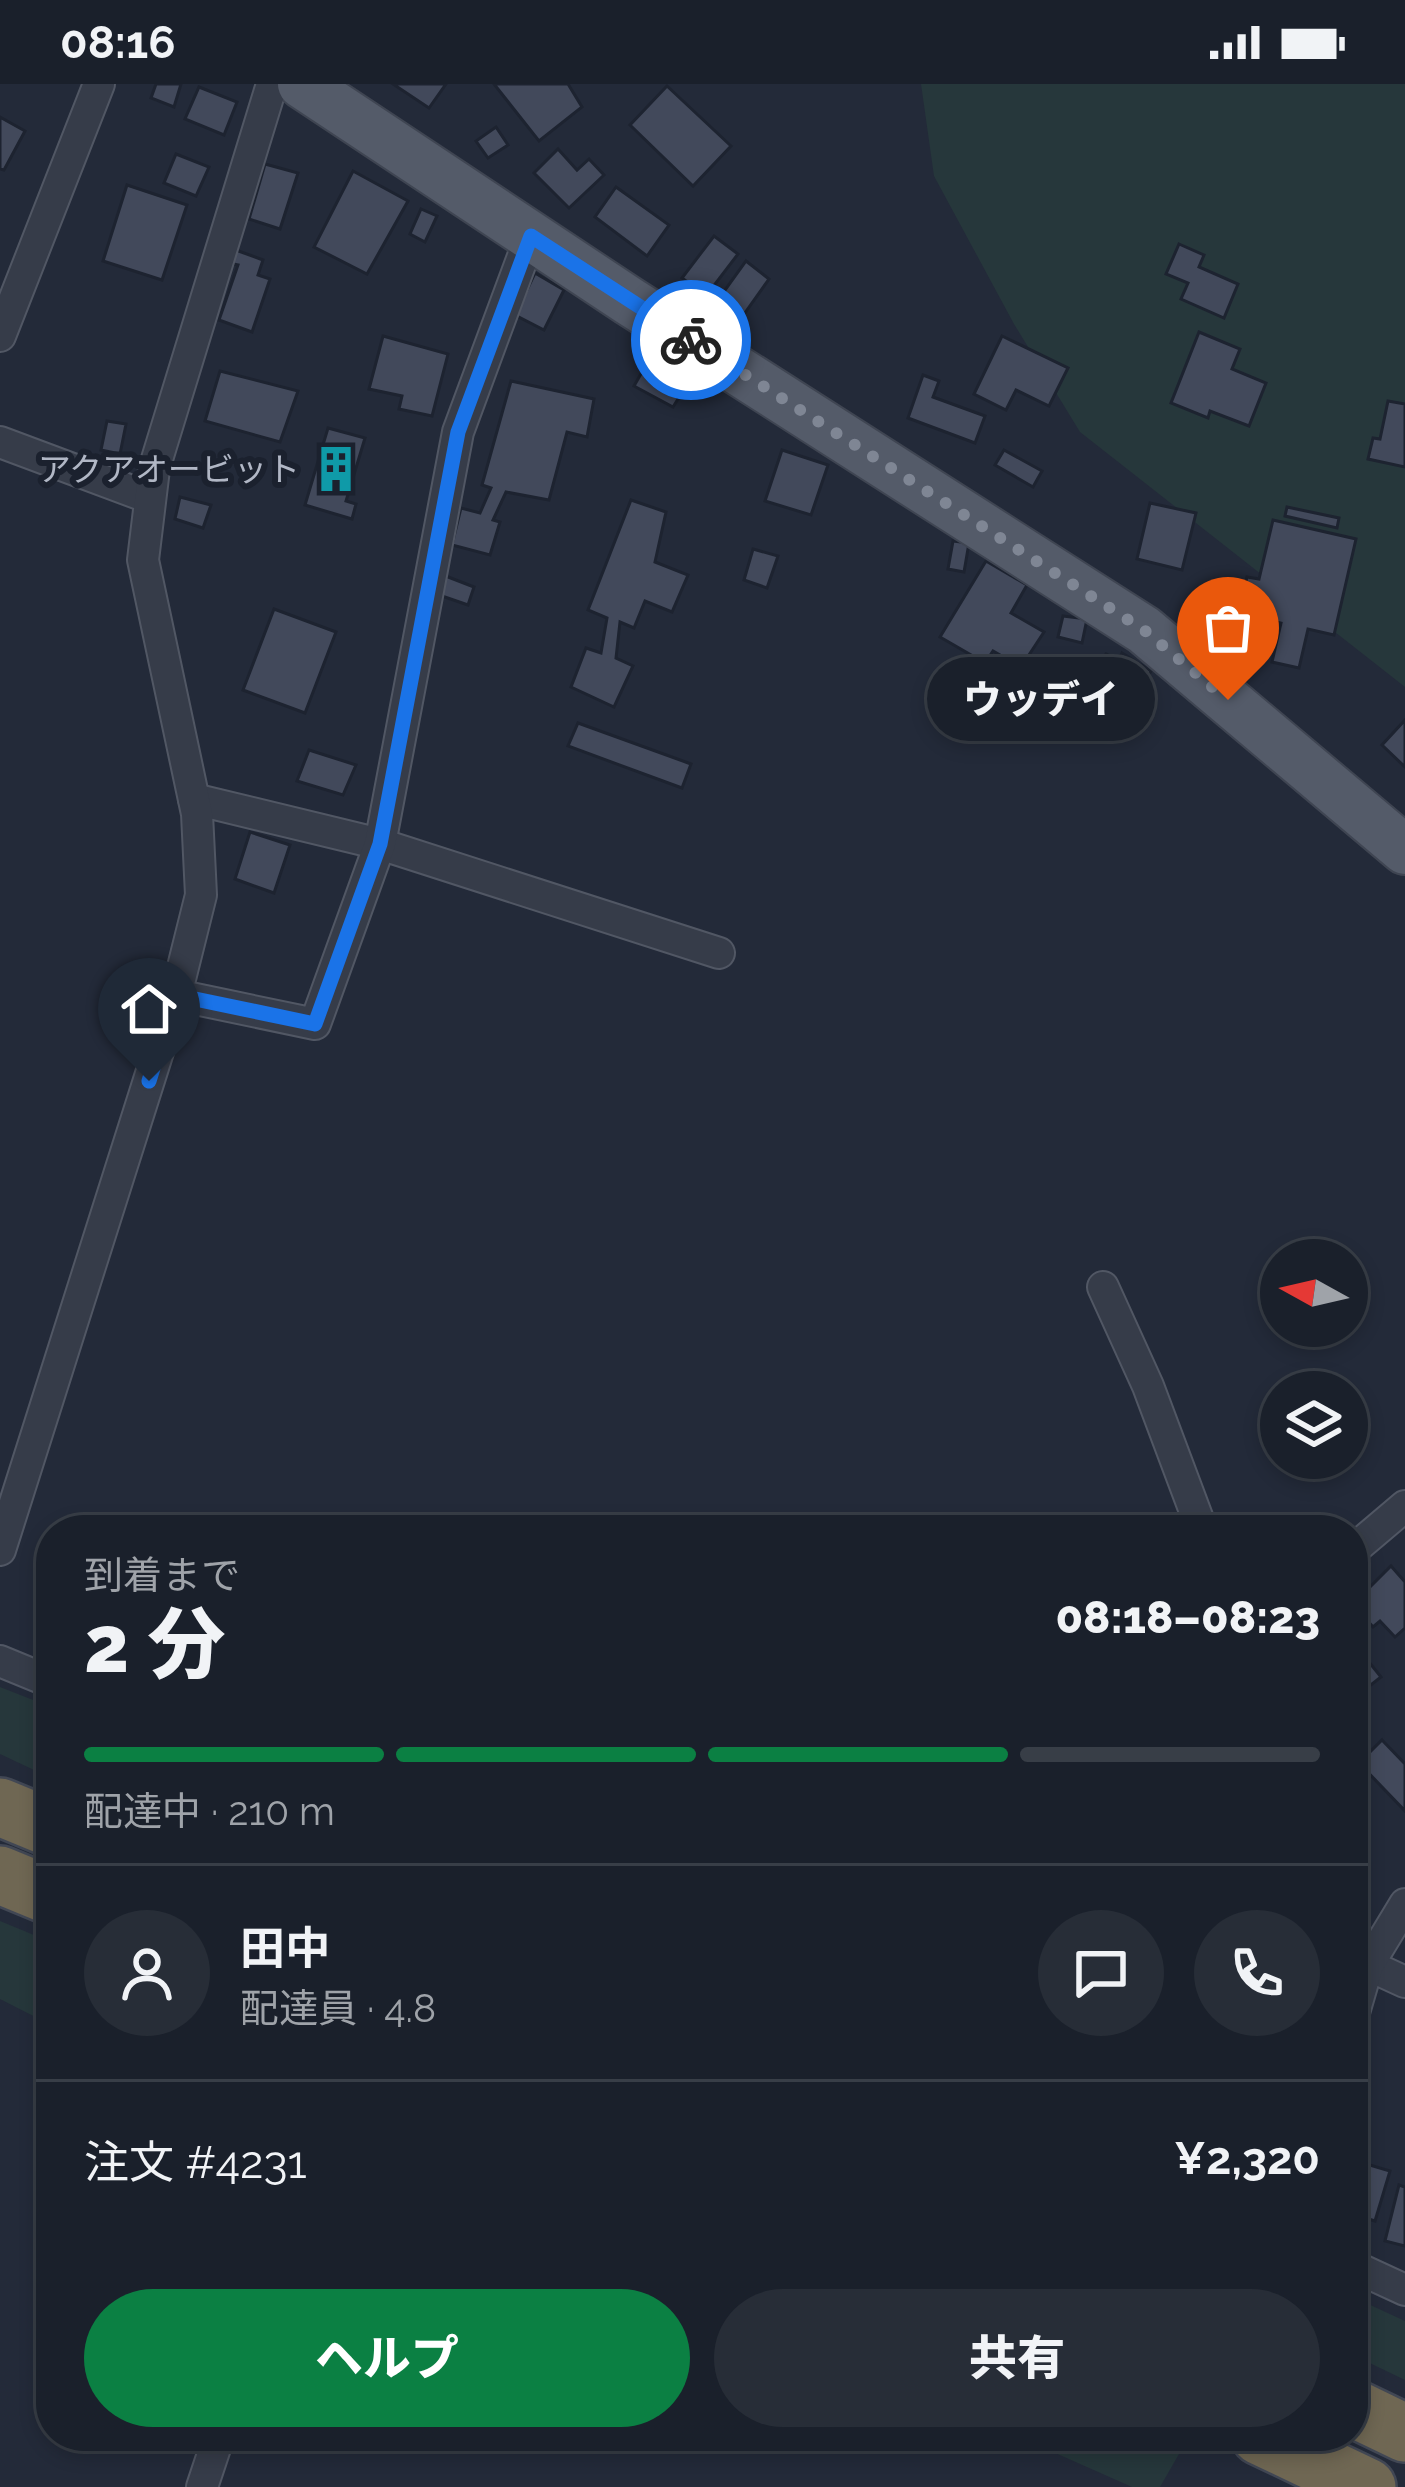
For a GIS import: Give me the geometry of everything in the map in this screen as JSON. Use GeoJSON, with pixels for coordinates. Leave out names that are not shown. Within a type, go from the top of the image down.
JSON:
{"type":"FeatureCollection","features":[{"type":"Feature","properties":{"kind":"highway"},"geometry":{"type":"LineString","coordinates":[[0,1808],[36,1822]]}},
{"type":"Feature","properties":{"kind":"highway"},"geometry":{"type":"LineString","coordinates":[[0,1874],[36,1890]]}},
{"type":"Feature","properties":{"kind":"highway"},"geometry":{"type":"LineString","coordinates":[[1368,2415],[1405,2433]]}},
{"type":"Feature","properties":{"kind":"highway"},"geometry":{"type":"LineString","coordinates":[[1291,2451],[1367,2487]]}},
{"type":"Feature","properties":{"kind":"main road"},"geometry":{"type":"LineString","coordinates":[[302,84],[351,99],[531,236],[1144,630],[1405,850]]}},
{"type":"Feature","properties":{"kind":"street"},"geometry":{"type":"LineString","coordinates":[[0,337],[99,84]]}},
{"type":"Feature","properties":{"kind":"street"},"geometry":{"type":"LineString","coordinates":[[0,1550],[176,995],[201,895],[194,799],[143,560],[154,469],[272,84]]}},
{"type":"Feature","properties":{"kind":"street"},"geometry":{"type":"LineString","coordinates":[[176,995],[315,1024],[380,844],[458,432],[531,236]]}},
{"type":"Feature","properties":{"kind":"street"},"geometry":{"type":"LineString","coordinates":[[0,442],[150,498]]}},
{"type":"Feature","properties":{"kind":"street"},"geometry":{"type":"LineString","coordinates":[[194,799],[380,844],[719,953]]}},
{"type":"Feature","properties":{"kind":"street"},"geometry":{"type":"LineString","coordinates":[[1103,1287],[1148,1386],[1196,1515]]}},
{"type":"Feature","properties":{"kind":"street"},"geometry":{"type":"LineString","coordinates":[[1368,1537],[1405,1506]]}},
{"type":"Feature","properties":{"kind":"street"},"geometry":{"type":"LineString","coordinates":[[0,1661],[36,1676]]}},
{"type":"Feature","properties":{"kind":"street"},"geometry":{"type":"LineString","coordinates":[[1405,1904],[1368,1965],[1405,1982]]}},
{"type":"Feature","properties":{"kind":"street"},"geometry":{"type":"LineString","coordinates":[[1368,2273],[1405,2290]]}},
{"type":"Feature","properties":{"kind":"street"},"geometry":{"type":"LineString","coordinates":[[202,2487],[214,2451]]}},
{"type":"Feature","properties":{"kind":"shaded area"},"geometry":{"type":"Polygon","coordinates":[[[921,84],[1405,84],[1405,687],[1080,432],[1014,324],[934,176],[921,84]]]}},
{"type":"Feature","properties":{"kind":"shaded area"},"geometry":{"type":"Polygon","coordinates":[[[0,1687],[36,1701],[36,1771],[0,1754],[0,1687]]]}},
{"type":"Feature","properties":{"kind":"shaded area"},"geometry":{"type":"Polygon","coordinates":[[[0,1921],[36,1936],[36,2017],[0,1999],[0,1921]]]}},
{"type":"Feature","properties":{"kind":"shaded area"},"geometry":{"type":"Polygon","coordinates":[[[1368,2304],[1405,2321],[1405,2380],[1368,2362],[1368,2304]]]}},
{"type":"Feature","properties":{"kind":"shaded area"},"geometry":{"type":"Polygon","coordinates":[[[1051,2451],[1181,2451],[1160,2487],[1132,2487],[1051,2451]]]}},
{"type":"Feature","properties":{"kind":"building"},"geometry":{"type":"Polygon","coordinates":[[[156,84],[181,84],[174,107],[151,98],[156,84]]]}},
{"type":"Feature","properties":{"kind":"building"},"geometry":{"type":"Polygon","coordinates":[[[393,84],[446,84],[429,108],[393,84]]]}},
{"type":"Feature","properties":{"kind":"building"},"geometry":{"type":"Polygon","coordinates":[[[494,84],[568,84],[582,107],[539,141],[494,84]]]}},
{"type":"Feature","properties":{"kind":"building"},"geometry":{"type":"Polygon","coordinates":[[[667,86],[731,146],[693,186],[630,125],[667,86]]]}},
{"type":"Feature","properties":{"kind":"building"},"geometry":{"type":"Polygon","coordinates":[[[199,87],[237,102],[224,135],[185,119],[199,87]]]}},
{"type":"Feature","properties":{"kind":"building"},"geometry":{"type":"Polygon","coordinates":[[[0,117],[25,131],[4,170],[0,169],[0,117]]]}},
{"type":"Feature","properties":{"kind":"building"},"geometry":{"type":"Polygon","coordinates":[[[496,127],[508,145],[488,158],[476,141],[496,127]]]}},
{"type":"Feature","properties":{"kind":"building"},"geometry":{"type":"Polygon","coordinates":[[[558,149],[577,170],[589,159],[604,175],[569,208],[534,173],[558,149]]]}},
{"type":"Feature","properties":{"kind":"building"},"geometry":{"type":"Polygon","coordinates":[[[176,154],[209,167],[196,196],[164,183],[176,154]]]}},
{"type":"Feature","properties":{"kind":"building"},"geometry":{"type":"Polygon","coordinates":[[[265,164],[298,173],[280,229],[249,219],[265,164]]]}},
{"type":"Feature","properties":{"kind":"building"},"geometry":{"type":"Polygon","coordinates":[[[353,171],[408,201],[367,274],[314,247],[353,171]]]}},
{"type":"Feature","properties":{"kind":"building"},"geometry":{"type":"Polygon","coordinates":[[[127,185],[187,205],[162,280],[103,261],[127,185]]]}},
{"type":"Feature","properties":{"kind":"building"},"geometry":{"type":"Polygon","coordinates":[[[616,187],[669,225],[647,256],[595,217],[616,187]]]}},
{"type":"Feature","properties":{"kind":"building"},"geometry":{"type":"Polygon","coordinates":[[[421,209],[437,216],[425,242],[410,234],[421,209]]]}},
{"type":"Feature","properties":{"kind":"building"},"geometry":{"type":"Polygon","coordinates":[[[714,236],[738,254],[706,296],[682,278],[714,236]]]}},
{"type":"Feature","properties":{"kind":"building"},"geometry":{"type":"Polygon","coordinates":[[[1179,244],[1204,255],[1199,267],[1238,284],[1224,318],[1181,299],[1188,283],[1166,274],[1179,244]]]}},
{"type":"Feature","properties":{"kind":"building"},"geometry":{"type":"Polygon","coordinates":[[[233,249],[263,260],[258,275],[270,279],[252,332],[219,320],[238,265],[228,263],[233,249]]]}},
{"type":"Feature","properties":{"kind":"building"},"geometry":{"type":"Polygon","coordinates":[[[746,261],[769,279],[742,317],[718,300],[746,261]]]}},
{"type":"Feature","properties":{"kind":"building"},"geometry":{"type":"Polygon","coordinates":[[[535,273],[564,290],[544,330],[515,315],[535,273]]]}},
{"type":"Feature","properties":{"kind":"building"},"geometry":{"type":"Polygon","coordinates":[[[1199,332],[1240,349],[1232,369],[1266,383],[1249,426],[1210,411],[1208,418],[1171,403],[1199,332]]]}},
{"type":"Feature","properties":{"kind":"building"},"geometry":{"type":"Polygon","coordinates":[[[383,336],[448,354],[432,416],[399,409],[402,396],[369,389],[383,336]]]}},
{"type":"Feature","properties":{"kind":"building"},"geometry":{"type":"Polygon","coordinates":[[[1002,336],[1068,368],[1049,406],[1016,390],[1006,410],[974,394],[1002,336]]]}},
{"type":"Feature","properties":{"kind":"building"},"geometry":{"type":"Polygon","coordinates":[[[654,351],[693,375],[673,407],[634,386],[654,351]]]}},
{"type":"Feature","properties":{"kind":"building"},"geometry":{"type":"Polygon","coordinates":[[[220,371],[298,391],[280,442],[205,421],[220,371]]]}},
{"type":"Feature","properties":{"kind":"building"},"geometry":{"type":"Polygon","coordinates":[[[923,375],[939,381],[933,397],[985,416],[975,443],[908,418],[923,375]]]}},
{"type":"Feature","properties":{"kind":"building"},"geometry":{"type":"Polygon","coordinates":[[[511,381],[594,399],[587,437],[567,432],[549,500],[506,492],[493,520],[500,522],[490,555],[452,545],[461,508],[480,513],[491,488],[482,485],[511,381]]]}},
{"type":"Feature","properties":{"kind":"building"},"geometry":{"type":"Polygon","coordinates":[[[1388,401],[1405,404],[1405,467],[1368,459],[1373,438],[1380,439],[1388,401]]]}},
{"type":"Feature","properties":{"kind":"building"},"geometry":{"type":"Polygon","coordinates":[[[107,421],[126,424],[120,454],[101,450],[107,421]]]}},
{"type":"Feature","properties":{"kind":"building","name":"アクアオービット"},"geometry":{"type":"Polygon","coordinates":[[[328,428],[365,438],[346,501],[356,504],[352,519],[305,505],[328,428]]]}},
{"type":"Feature","properties":{"kind":"building"},"geometry":{"type":"Polygon","coordinates":[[[782,450],[828,465],[811,515],[765,501],[782,450]]]}},
{"type":"Feature","properties":{"kind":"building"},"geometry":{"type":"Polygon","coordinates":[[[1004,450],[1042,471],[1033,487],[995,465],[1004,450]]]}},
{"type":"Feature","properties":{"kind":"building"},"geometry":{"type":"Polygon","coordinates":[[[180,497],[211,505],[203,528],[175,519],[180,497]]]}},
{"type":"Feature","properties":{"kind":"building"},"geometry":{"type":"Polygon","coordinates":[[[631,500],[666,512],[655,562],[688,575],[672,612],[645,601],[634,628],[620,622],[616,658],[633,666],[614,707],[571,687],[586,648],[601,653],[607,618],[588,610],[631,500]]]}},
{"type":"Feature","properties":{"kind":"building"},"geometry":{"type":"Polygon","coordinates":[[[1150,503],[1196,513],[1182,570],[1137,559],[1150,503]]]}},
{"type":"Feature","properties":{"kind":"building"},"geometry":{"type":"Polygon","coordinates":[[[1287,507],[1339,518],[1337,528],[1285,516],[1287,507]]]}},
{"type":"Feature","properties":{"kind":"building"},"geometry":{"type":"Polygon","coordinates":[[[1273,520],[1356,539],[1334,635],[1308,629],[1299,668],[1272,662],[1281,623],[1238,613],[1247,577],[1259,579],[1273,520]]]}},
{"type":"Feature","properties":{"kind":"building"},"geometry":{"type":"Polygon","coordinates":[[[953,541],[969,543],[964,572],[948,569],[953,541]]]}},
{"type":"Feature","properties":{"kind":"building"},"geometry":{"type":"Polygon","coordinates":[[[753,549],[778,556],[767,588],[744,580],[753,549]]]}},
{"type":"Feature","properties":{"kind":"building"},"geometry":{"type":"Polygon","coordinates":[[[986,561],[1027,585],[1011,613],[1044,632],[1021,667],[993,651],[985,663],[940,637],[986,561]]]}},
{"type":"Feature","properties":{"kind":"building"},"geometry":{"type":"Polygon","coordinates":[[[443,575],[474,587],[468,605],[439,595],[443,575]]]}},
{"type":"Feature","properties":{"kind":"building"},"geometry":{"type":"Polygon","coordinates":[[[274,609],[336,632],[305,713],[243,690],[274,609]]]}},
{"type":"Feature","properties":{"kind":"building"},"geometry":{"type":"Polygon","coordinates":[[[1063,616],[1087,619],[1082,643],[1058,637],[1063,616]]]}},
{"type":"Feature","properties":{"kind":"building"},"geometry":{"type":"Polygon","coordinates":[[[1122,653],[1151,671],[1119,726],[1091,709],[1103,687],[1090,681],[1106,654],[1119,660],[1122,653]]]}},
{"type":"Feature","properties":{"kind":"building"},"geometry":{"type":"Polygon","coordinates":[[[1405,720],[1405,767],[1382,745],[1405,720]]]}},
{"type":"Feature","properties":{"kind":"building"},"geometry":{"type":"Polygon","coordinates":[[[578,723],[691,764],[682,788],[568,746],[578,723]]]}},
{"type":"Feature","properties":{"kind":"building"},"geometry":{"type":"Polygon","coordinates":[[[309,750],[356,765],[343,795],[297,781],[309,750]]]}},
{"type":"Feature","properties":{"kind":"building"},"geometry":{"type":"Polygon","coordinates":[[[250,832],[290,845],[274,893],[235,879],[250,832]]]}},
{"type":"Feature","properties":{"kind":"building"},"geometry":{"type":"Polygon","coordinates":[[[1391,1566],[1405,1582],[1405,1628],[1395,1637],[1380,1621],[1373,1627],[1368,1621],[1368,1589],[1391,1566]]]}},
{"type":"Feature","properties":{"kind":"building"},"geometry":{"type":"Polygon","coordinates":[[[1368,1661],[1381,1677],[1368,1687],[1368,1661]]]}},
{"type":"Feature","properties":{"kind":"building"},"geometry":{"type":"Polygon","coordinates":[[[1382,1740],[1405,1764],[1405,1811],[1368,1772],[1368,1754],[1382,1740]]]}},
{"type":"Feature","properties":{"kind":"building"},"geometry":{"type":"Polygon","coordinates":[[[1368,2164],[1390,2171],[1375,2221],[1368,2219],[1368,2164]]]}},
{"type":"Feature","properties":{"kind":"building"},"geometry":{"type":"Polygon","coordinates":[[[1399,2185],[1405,2187],[1405,2246],[1385,2241],[1399,2185]]]}},
{"type":"Feature","properties":{"kind":"way so far"},"geometry":{"type":"LineString","coordinates":[[691,340],[1144,630],[1228,700]]}},
{"type":"Feature","properties":{"kind":"place","name":"アクアオービット"},"geometry":{"type":"Point","coordinates":[336,469]}},
{"type":"Feature","properties":{"kind":"place","name":"ウッデイ"},"geometry":{"type":"Point","coordinates":[1228,700]}},
{"type":"Feature","properties":{"kind":"route"},"geometry":{"type":"LineString","coordinates":[[149,1081],[176,995],[315,1024],[380,844],[458,432],[531,236],[691,340]]}}]}
